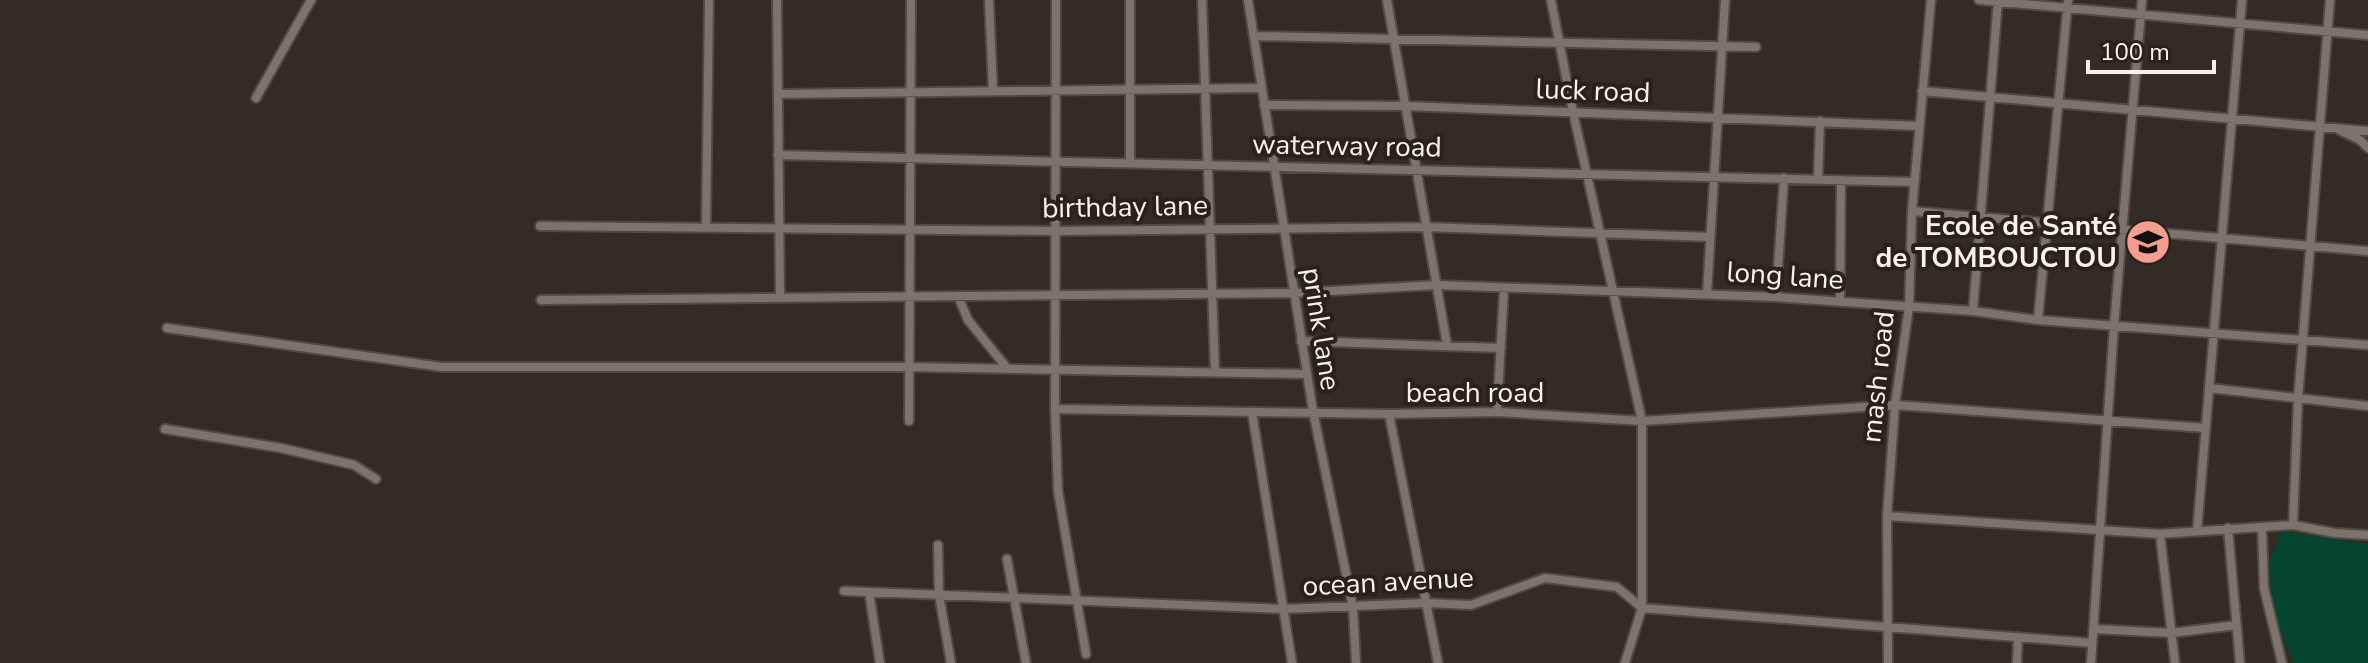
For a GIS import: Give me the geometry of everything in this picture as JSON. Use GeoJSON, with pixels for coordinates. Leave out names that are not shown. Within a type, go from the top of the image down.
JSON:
{"type":"FeatureCollection","features":[{"type":"Feature","properties":{"kind":"street"},"geometry":{"type":"LineString","coordinates":[[256,98],[311,0]]}},
{"type":"Feature","properties":{"kind":"street"},"geometry":{"type":"LineString","coordinates":[[706,227],[709,0]]}},
{"type":"Feature","properties":{"kind":"street"},"geometry":{"type":"LineString","coordinates":[[777,0],[780,298]]}},
{"type":"Feature","properties":{"kind":"street"},"geometry":{"type":"LineString","coordinates":[[909,421],[911,0]]}},
{"type":"Feature","properties":{"kind":"street"},"geometry":{"type":"LineString","coordinates":[[989,0],[993,91]]}},
{"type":"Feature","properties":{"kind":"street"},"geometry":{"type":"LineString","coordinates":[[1056,0],[1055,409],[1058,491],[1086,654]]}},
{"type":"Feature","properties":{"kind":"street"},"geometry":{"type":"LineString","coordinates":[[1130,0],[1130,163]]}},
{"type":"Feature","properties":{"kind":"street"},"geometry":{"type":"LineString","coordinates":[[1202,0],[1215,372]]}},
{"type":"Feature","properties":{"kind":"street","name":"prink lane"},"geometry":{"type":"LineString","coordinates":[[1248,0],[1306,374],[1353,608],[1356,663]]}},
{"type":"Feature","properties":{"kind":"street"},"geometry":{"type":"LineString","coordinates":[[1387,0],[1447,345]]}},
{"type":"Feature","properties":{"kind":"street"},"geometry":{"type":"LineString","coordinates":[[1551,0],[1642,421],[1642,608],[1625,663]]}},
{"type":"Feature","properties":{"kind":"street"},"geometry":{"type":"LineString","coordinates":[[1707,293],[1725,0]]}},
{"type":"Feature","properties":{"kind":"street","name":"mash road"},"geometry":{"type":"LineString","coordinates":[[1888,663],[1887,516],[1895,405],[1909,307],[1914,182],[1931,0]]}},
{"type":"Feature","properties":{"kind":"street"},"geometry":{"type":"LineString","coordinates":[[1979,0],[2067,4],[2140,14],[2368,35]]}},
{"type":"Feature","properties":{"kind":"street"},"geometry":{"type":"LineString","coordinates":[[2091,663],[2114,326],[2142,0]]}},
{"type":"Feature","properties":{"kind":"street"},"geometry":{"type":"LineString","coordinates":[[2197,531],[2242,0]]}},
{"type":"Feature","properties":{"kind":"street"},"geometry":{"type":"LineString","coordinates":[[2293,525],[2298,399],[2330,0]]}},
{"type":"Feature","properties":{"kind":"street"},"geometry":{"type":"LineString","coordinates":[[1973,311],[1998,1]]}},
{"type":"Feature","properties":{"kind":"street"},"geometry":{"type":"LineString","coordinates":[[2038,320],[2067,4]]}},
{"type":"Feature","properties":{"kind":"street"},"geometry":{"type":"LineString","coordinates":[[1254,36],[1756,47]]}},
{"type":"Feature","properties":{"kind":"street"},"geometry":{"type":"LineString","coordinates":[[778,94],[1262,88]]}},
{"type":"Feature","properties":{"kind":"street"},"geometry":{"type":"LineString","coordinates":[[1922,91],[2368,131]]}},
{"type":"Feature","properties":{"kind":"street","name":"luck road"},"geometry":{"type":"LineString","coordinates":[[1264,105],[1406,106],[1919,126]]}},
{"type":"Feature","properties":{"kind":"street"},"geometry":{"type":"LineString","coordinates":[[1818,179],[1820,121]]}},
{"type":"Feature","properties":{"kind":"street"},"geometry":{"type":"LineString","coordinates":[[2335,128],[2360,140],[2368,148]]}},
{"type":"Feature","properties":{"kind":"street","name":"waterway road"},"geometry":{"type":"LineString","coordinates":[[778,155],[1914,182]]}},
{"type":"Feature","properties":{"kind":"street"},"geometry":{"type":"LineString","coordinates":[[1776,297],[1784,178]]}},
{"type":"Feature","properties":{"kind":"street"},"geometry":{"type":"LineString","coordinates":[[1840,302],[1841,180]]}},
{"type":"Feature","properties":{"kind":"street"},"geometry":{"type":"LineString","coordinates":[[1912,211],[2368,251]]}},
{"type":"Feature","properties":{"kind":"street","name":"birthday lane"},"geometry":{"type":"LineString","coordinates":[[540,226],[1055,231],[1427,227],[1710,237]]}},
{"type":"Feature","properties":{"kind":"street","name":"long lane"},"geometry":{"type":"LineString","coordinates":[[541,300],[1294,293],[1437,285],[1776,297],[2368,345]]}},
{"type":"Feature","properties":{"kind":"street"},"geometry":{"type":"LineString","coordinates":[[1497,412],[1504,288]]}},
{"type":"Feature","properties":{"kind":"street"},"geometry":{"type":"LineString","coordinates":[[958,296],[968,320],[1007,368]]}},
{"type":"Feature","properties":{"kind":"street"},"geometry":{"type":"LineString","coordinates":[[167,328],[442,367],[909,367],[1306,374]]}},
{"type":"Feature","properties":{"kind":"street"},"geometry":{"type":"LineString","coordinates":[[1301,341],[1501,348]]}},
{"type":"Feature","properties":{"kind":"street"},"geometry":{"type":"LineString","coordinates":[[2209,388],[2368,406]]}},
{"type":"Feature","properties":{"kind":"street","name":"beach road"},"geometry":{"type":"LineString","coordinates":[[1055,409],[1389,414],[1497,412],[1642,421],[1895,405],[2206,428]]}},
{"type":"Feature","properties":{"kind":"street"},"geometry":{"type":"LineString","coordinates":[[1252,412],[1292,663]]}},
{"type":"Feature","properties":{"kind":"street"},"geometry":{"type":"LineString","coordinates":[[1389,414],[1438,663]]}},
{"type":"Feature","properties":{"kind":"street"},"geometry":{"type":"LineString","coordinates":[[165,429],[281,448],[354,465],[376,479]]}},
{"type":"Feature","properties":{"kind":"street"},"geometry":{"type":"LineString","coordinates":[[1887,516],[2160,534],[2293,525],[2368,535]]}},
{"type":"Feature","properties":{"kind":"street"},"geometry":{"type":"LineString","coordinates":[[2262,527],[2264,588],[2282,663]]}},
{"type":"Feature","properties":{"kind":"street"},"geometry":{"type":"LineString","coordinates":[[2228,528],[2240,663]]}},
{"type":"Feature","properties":{"kind":"street"},"geometry":{"type":"LineString","coordinates":[[2160,534],[2175,663]]}},
{"type":"Feature","properties":{"kind":"street"},"geometry":{"type":"LineString","coordinates":[[938,545],[939,595],[951,663]]}},
{"type":"Feature","properties":{"kind":"street"},"geometry":{"type":"LineString","coordinates":[[1007,559],[1026,663]]}},
{"type":"Feature","properties":{"kind":"street","name":"ocean avenue"},"geometry":{"type":"LineString","coordinates":[[844,591],[1284,609],[1353,608],[1426,603],[1471,605],[1545,578],[1617,587],[1642,608]]}},
{"type":"Feature","properties":{"kind":"street"},"geometry":{"type":"LineString","coordinates":[[869,592],[880,663]]}},
{"type":"Feature","properties":{"kind":"street"},"geometry":{"type":"LineString","coordinates":[[1642,608],[2092,643]]}},
{"type":"Feature","properties":{"kind":"street"},"geometry":{"type":"LineString","coordinates":[[2094,629],[2171,633],[2237,625]]}},
{"type":"Feature","properties":{"kind":"street"},"geometry":{"type":"LineString","coordinates":[[2017,663],[2018,637]]}},
{"type":"Feature","properties":{"kind":"green space"},"geometry":{"type":"Polygon","coordinates":[[[2283,531],[2368,544],[2368,663],[2294,663],[2273,610],[2269,560],[2283,531]]]}},
{"type":"Feature","properties":{"kind":"place","name":"Ecole de Santé de TOMBOUCTOU"},"geometry":{"type":"Point","coordinates":[2148,242]}}]}
